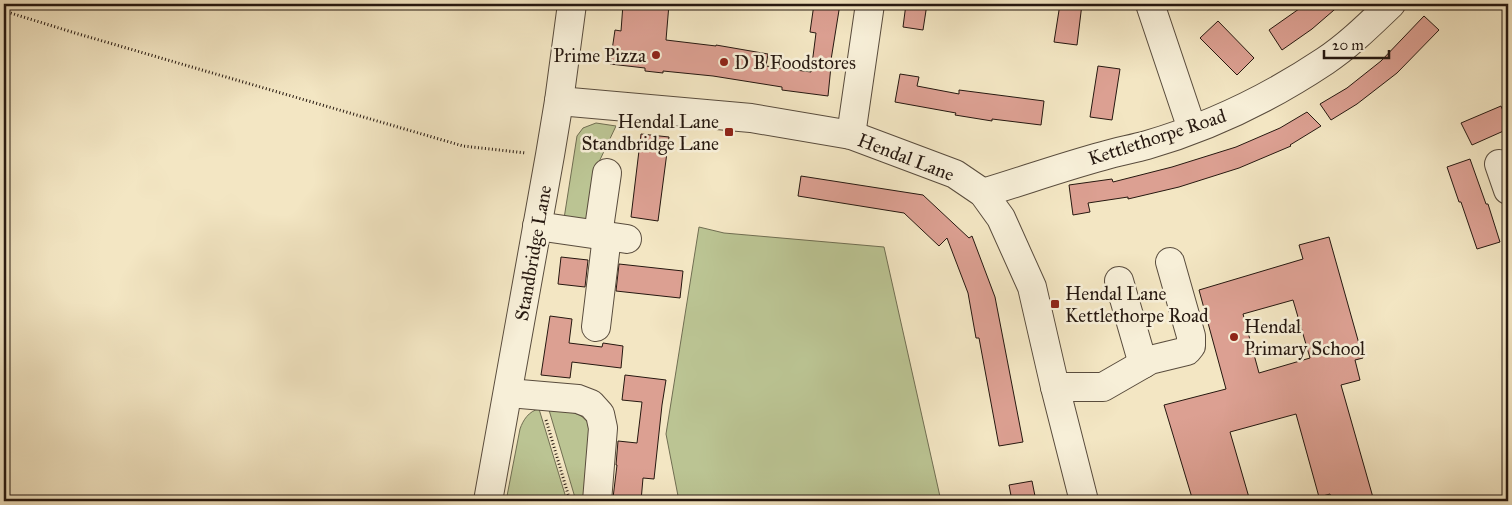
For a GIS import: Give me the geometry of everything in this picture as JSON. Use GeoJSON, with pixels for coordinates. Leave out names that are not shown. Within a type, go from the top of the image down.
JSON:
{"type":"FeatureCollection","features":[{"type":"Feature","properties":{"kind":"street","name":"Standbridge Lane"},"geometry":{"type":"LineString","coordinates":[[488,501],[550,155],[572,4]]}},
{"type":"Feature","properties":{"kind":"street"},"geometry":{"type":"LineString","coordinates":[[851,135],[870,4]]}},
{"type":"Feature","properties":{"kind":"street"},"geometry":{"type":"LineString","coordinates":[[1150,4],[1192,129]]}},
{"type":"Feature","properties":{"kind":"street","name":"Kettlethorpe Road"},"geometry":{"type":"LineString","coordinates":[[983,193],[1102,156],[1148,144],[1192,129],[1240,109],[1280,88],[1326,60],[1391,4]]}},
{"type":"Feature","properties":{"kind":"street","name":"Hendal Lane"},"geometry":{"type":"LineString","coordinates":[[559,101],[751,118],[851,135],[954,174],[983,193],[1001,218],[1032,287],[1084,501]]}},
{"type":"Feature","properties":{"kind":"street"},"geometry":{"type":"LineString","coordinates":[[1499,164],[1508,189]]}},
{"type":"Feature","properties":{"kind":"street"},"geometry":{"type":"LineString","coordinates":[[596,327],[611,237],[607,173]]}},
{"type":"Feature","properties":{"kind":"street"},"geometry":{"type":"LineString","coordinates":[[537,226],[611,237]]}},
{"type":"Feature","properties":{"kind":"street"},"geometry":{"type":"LineString","coordinates":[[1055,387],[1103,387],[1150,360],[1187,351],[1191,346],[1191,336],[1170,262]]}},
{"type":"Feature","properties":{"kind":"street"},"geometry":{"type":"LineString","coordinates":[[1119,281],[1143,364]]}},
{"type":"Feature","properties":{"kind":"street"},"geometry":{"type":"LineString","coordinates":[[508,393],[578,398],[591,404],[600,414],[603,428],[597,501]]}},
{"type":"Feature","properties":{"kind":"path"},"geometry":{"type":"LineString","coordinates":[[4,11],[463,146],[550,155]]}},
{"type":"Feature","properties":{"kind":"path"},"geometry":{"type":"LineString","coordinates":[[539,396],[570,501]]}},
{"type":"Feature","properties":{"kind":"green space"},"geometry":{"type":"Polygon","coordinates":[[[596,123],[616,126],[598,164],[590,230],[563,225],[577,136],[583,128],[596,123]]]}},
{"type":"Feature","properties":{"kind":"green space"},"geometry":{"type":"Polygon","coordinates":[[[699,227],[724,233],[884,247],[941,501],[679,501],[666,434],[699,227]]]}},
{"type":"Feature","properties":{"kind":"green space"},"geometry":{"type":"Polygon","coordinates":[[[539,409],[567,501],[507,496],[520,429],[527,416],[539,409]]]}},
{"type":"Feature","properties":{"kind":"green space"},"geometry":{"type":"Polygon","coordinates":[[[549,410],[578,414],[592,428],[587,501],[576,501],[549,410]]]}},
{"type":"Feature","properties":{"kind":"building"},"geometry":{"type":"Polygon","coordinates":[[[623,4],[669,4],[666,40],[716,45],[768,54],[766,66],[811,72],[816,33],[810,32],[814,4],[840,4],[830,66],[828,96],[782,90],[782,87],[713,76],[645,71],[645,68],[610,64],[615,30],[621,31],[623,4]]]}},
{"type":"Feature","properties":{"kind":"building"},"geometry":{"type":"Polygon","coordinates":[[[906,4],[927,4],[923,30],[903,27],[906,4]]]}},
{"type":"Feature","properties":{"kind":"building"},"geometry":{"type":"Polygon","coordinates":[[[1060,4],[1082,4],[1077,45],[1054,42],[1060,4]]]}},
{"type":"Feature","properties":{"kind":"building"},"geometry":{"type":"Polygon","coordinates":[[[1306,4],[1341,4],[1312,29],[1282,50],[1269,30],[1306,4]]]}},
{"type":"Feature","properties":{"kind":"building"},"geometry":{"type":"Polygon","coordinates":[[[1424,16],[1439,30],[1397,73],[1357,104],[1331,120],[1320,104],[1347,88],[1381,61],[1424,16]]]}},
{"type":"Feature","properties":{"kind":"building"},"geometry":{"type":"Polygon","coordinates":[[[1218,21],[1254,58],[1237,75],[1200,38],[1218,21]]]}},
{"type":"Feature","properties":{"kind":"building"},"geometry":{"type":"Polygon","coordinates":[[[1098,66],[1120,69],[1112,120],[1090,117],[1098,66]]]}},
{"type":"Feature","properties":{"kind":"building"},"geometry":{"type":"Polygon","coordinates":[[[900,74],[919,77],[917,86],[959,94],[959,90],[1044,101],[1041,125],[992,119],[992,121],[895,102],[900,74]]]}},
{"type":"Feature","properties":{"kind":"building"},"geometry":{"type":"Polygon","coordinates":[[[1501,106],[1508,123],[1508,129],[1472,145],[1461,123],[1501,106]]]}},
{"type":"Feature","properties":{"kind":"building"},"geometry":{"type":"Polygon","coordinates":[[[1307,112],[1321,126],[1291,146],[1239,168],[1179,187],[1128,199],[1128,197],[1088,203],[1090,212],[1073,215],[1069,185],[1112,179],[1113,182],[1172,167],[1236,147],[1280,128],[1307,112]]]}},
{"type":"Feature","properties":{"kind":"building"},"geometry":{"type":"Polygon","coordinates":[[[641,134],[669,137],[658,221],[631,217],[641,134]]]}},
{"type":"Feature","properties":{"kind":"building"},"geometry":{"type":"Polygon","coordinates":[[[1470,159],[1486,204],[1488,204],[1500,242],[1477,249],[1447,167],[1470,159]]]}},
{"type":"Feature","properties":{"kind":"building"},"geometry":{"type":"Polygon","coordinates":[[[801,176],[923,195],[969,238],[972,236],[995,297],[1023,442],[999,446],[979,338],[976,338],[968,293],[947,238],[939,246],[904,213],[798,196],[801,176]]]}},
{"type":"Feature","properties":{"kind":"building"},"geometry":{"type":"Polygon","coordinates":[[[1329,237],[1363,358],[1355,360],[1360,380],[1341,385],[1374,501],[1332,501],[1330,494],[1319,497],[1296,414],[1230,432],[1250,501],[1193,501],[1164,405],[1226,389],[1199,290],[1303,259],[1299,245],[1329,237]],[[1293,300],[1243,314],[1259,373],[1310,358],[1293,300]]]}},
{"type":"Feature","properties":{"kind":"building"},"geometry":{"type":"Polygon","coordinates":[[[561,257],[588,260],[585,287],[558,284],[561,257]]]}},
{"type":"Feature","properties":{"kind":"building"},"geometry":{"type":"Polygon","coordinates":[[[619,264],[683,271],[680,298],[616,291],[619,264]]]}},
{"type":"Feature","properties":{"kind":"building"},"geometry":{"type":"Polygon","coordinates":[[[550,316],[572,319],[569,343],[602,347],[603,343],[623,346],[621,368],[572,362],[570,378],[541,375],[550,316]]]}},
{"type":"Feature","properties":{"kind":"building"},"geometry":{"type":"Polygon","coordinates":[[[625,375],[666,380],[654,479],[643,478],[641,501],[613,498],[618,441],[637,443],[642,402],[622,400],[625,375]]]}},
{"type":"Feature","properties":{"kind":"building"},"geometry":{"type":"Polygon","coordinates":[[[1032,481],[1036,501],[1012,501],[1009,485],[1032,481]]]}},
{"type":"Feature","properties":{"kind":"place","name":"Prime Pizza"},"geometry":{"type":"Point","coordinates":[656,55]}},
{"type":"Feature","properties":{"kind":"place","name":"D B Foodstores"},"geometry":{"type":"Point","coordinates":[724,62]}},
{"type":"Feature","properties":{"kind":"place","name":"Hendal Lane Standbridge Lane"},"geometry":{"type":"Point","coordinates":[729,132]}},
{"type":"Feature","properties":{"kind":"place","name":"Hendal Lane Kettlethorpe Road"},"geometry":{"type":"Point","coordinates":[1055,304]}},
{"type":"Feature","properties":{"kind":"place","name":"Hendal Primary School"},"geometry":{"type":"Point","coordinates":[1234,337]}}]}
